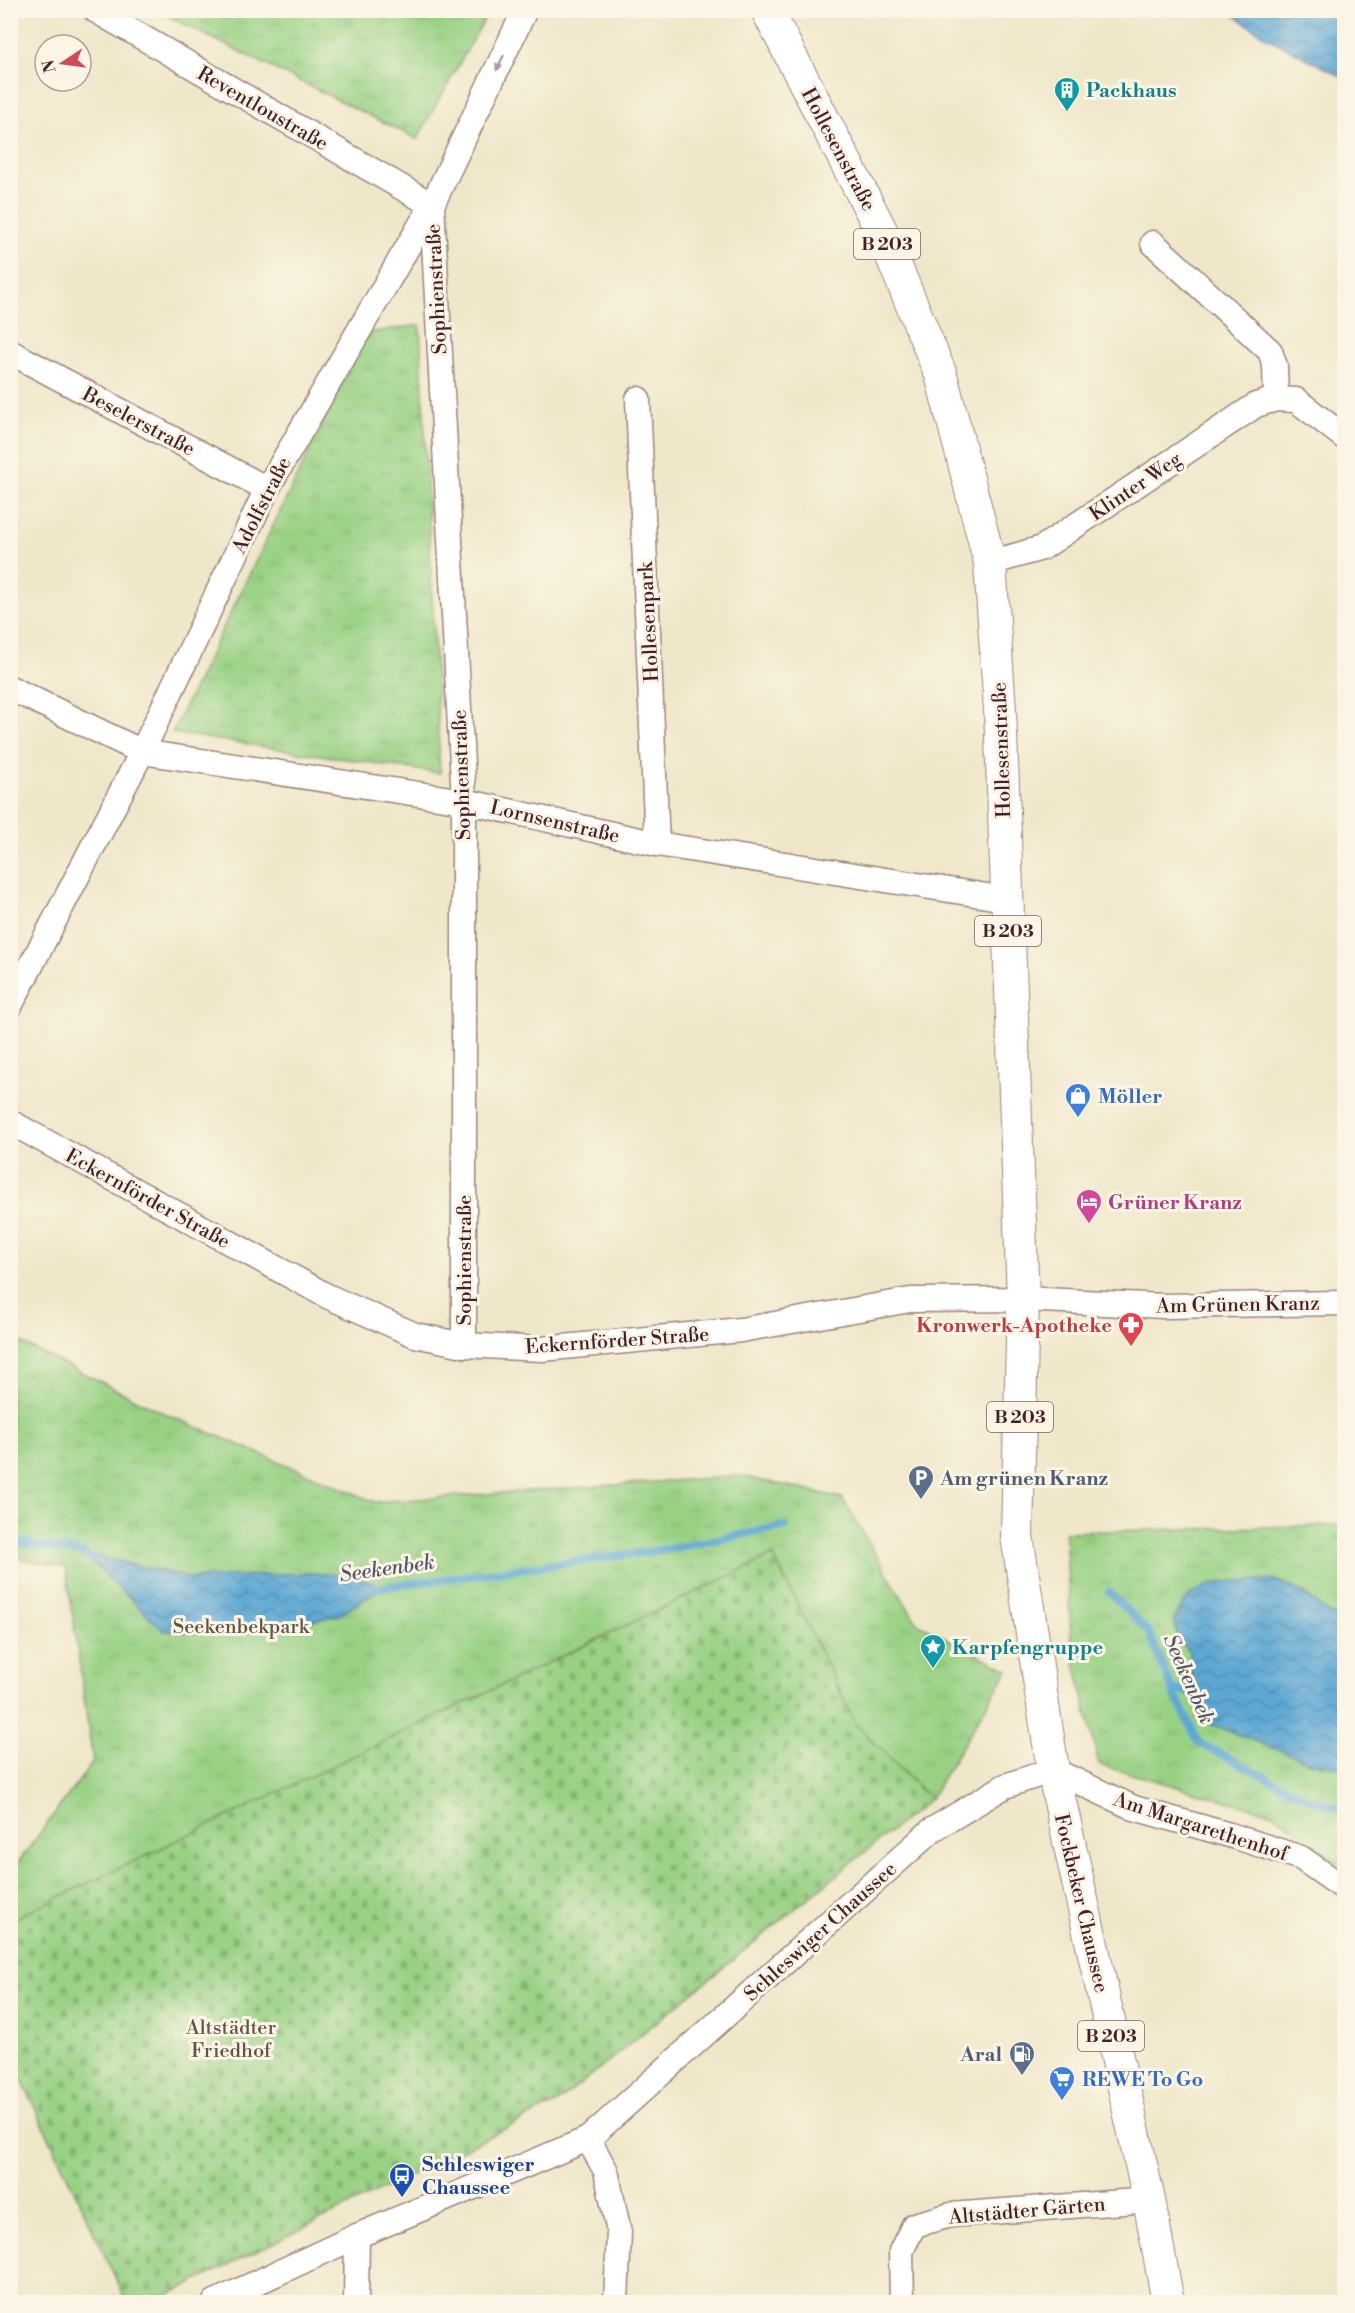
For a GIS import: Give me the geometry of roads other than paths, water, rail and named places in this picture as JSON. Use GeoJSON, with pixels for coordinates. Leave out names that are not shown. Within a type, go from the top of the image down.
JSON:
{"type":"FeatureCollection","features":[{"type":"Feature","properties":{"kind":"main road","name":"Hollesenstraße"},"geometry":{"type":"LineString","coordinates":[[767,10],[880,228],[942,375],[990,563],[1000,710],[1023,1299],[1017,1536]]}},
{"type":"Feature","properties":{"kind":"main road","name":"Fockbeker Chaussee"},"geometry":{"type":"LineString","coordinates":[[1017,1536],[1053,1770],[1149,2200],[1168,2302]]}},
{"type":"Feature","properties":{"kind":"street","name":"Reventloustraße"},"geometry":{"type":"LineString","coordinates":[[95,10],[432,205]]}},
{"type":"Feature","properties":{"kind":"street","name":"Adolfstraße"},"geometry":{"type":"LineString","coordinates":[[10,1006],[142,752],[267,489],[432,205],[525,10]]}},
{"type":"Feature","properties":{"kind":"street","name":"Sophienstraße"},"geometry":{"type":"LineString","coordinates":[[432,205],[464,801],[464,1345]]}},
{"type":"Feature","properties":{"kind":"street"},"geometry":{"type":"LineString","coordinates":[[1153,243],[1270,351],[1275,366],[1276,399],[1296,400],[1344,437]]}},
{"type":"Feature","properties":{"kind":"street","name":"Beselerstraße"},"geometry":{"type":"LineString","coordinates":[[10,352],[267,489]]}},
{"type":"Feature","properties":{"kind":"street","name":"Hollesenpark"},"geometry":{"type":"LineString","coordinates":[[638,399],[657,844]]}},
{"type":"Feature","properties":{"kind":"street","name":"Klinter Weg"},"geometry":{"type":"LineString","coordinates":[[990,563],[1042,548],[1245,411],[1276,399]]}},
{"type":"Feature","properties":{"kind":"street","name":"Lornsenstraße"},"geometry":{"type":"LineString","coordinates":[[10,688],[142,752],[464,801],[657,844],[1006,899]]}},
{"type":"Feature","properties":{"kind":"street","name":"Eckernförder Straße"},"geometry":{"type":"LineString","coordinates":[[10,1122],[327,1296],[415,1335],[464,1345],[542,1348],[741,1330],[910,1300],[1023,1299]]}},
{"type":"Feature","properties":{"kind":"street","name":"Am Grünen Kranz"},"geometry":{"type":"LineString","coordinates":[[1023,1299],[1164,1306],[1344,1303]]}},
{"type":"Feature","properties":{"kind":"street","name":"Am Margarethenhof"},"geometry":{"type":"LineString","coordinates":[[1053,1770],[1134,1808],[1301,1858],[1344,1888]]}},
{"type":"Feature","properties":{"kind":"street","name":"Schleswiger Chaussee"},"geometry":{"type":"LineString","coordinates":[[215,2302],[357,2236],[588,2139],[932,1830],[1005,1786],[1053,1770]]}},
{"type":"Feature","properties":{"kind":"street"},"geometry":{"type":"LineString","coordinates":[[588,2139],[606,2171],[619,2232],[616,2302]]}},
{"type":"Feature","properties":{"kind":"street","name":"Altstädter Gärten"},"geometry":{"type":"LineString","coordinates":[[902,2302],[901,2251],[914,2225],[951,2215],[1149,2200]]}},
{"type":"Feature","properties":{"kind":"street"},"geometry":{"type":"LineString","coordinates":[[356,2302],[357,2236]]}},
{"type":"Feature","properties":{"kind":"water"},"geometry":{"type":"Polygon","coordinates":[[[1228,11],[1344,11],[1344,78],[1266,37],[1228,11]]]}},
{"type":"Feature","properties":{"kind":"water"},"geometry":{"type":"Polygon","coordinates":[[[83,1553],[190,1578],[309,1573],[349,1575],[383,1587],[340,1615],[259,1631],[197,1633],[164,1631],[83,1553]]]}},
{"type":"Feature","properties":{"kind":"water"},"geometry":{"type":"Polygon","coordinates":[[[1275,1580],[1304,1593],[1331,1616],[1344,1611],[1344,1769],[1310,1762],[1205,1722],[1194,1693],[1189,1651],[1177,1637],[1174,1620],[1182,1604],[1195,1592],[1216,1583],[1275,1580]]]}},
{"type":"Feature","properties":{"kind":"waterway","name":"Seekenbek"},"geometry":{"type":"LineString","coordinates":[[376,1588],[669,1549],[785,1526]]}},
{"type":"Feature","properties":{"kind":"waterway","name":"Seekenbek"},"geometry":{"type":"LineString","coordinates":[[10,1541],[83,1553],[91,1558]]}},
{"type":"Feature","properties":{"kind":"waterway","name":"Seekenbek"},"geometry":{"type":"LineString","coordinates":[[1109,1592],[1149,1632],[1172,1689],[1199,1743],[1307,1798],[1344,1810]]}},
{"type":"Feature","properties":{"kind":"waterway"},"geometry":{"type":"LineString","coordinates":[[1172,1689],[1194,1693]]}},
{"type":"Feature","properties":{"kind":"place","name":"Packhaus"},"geometry":{"type":"Point","coordinates":[1067,113]}},
{"type":"Feature","properties":{"kind":"place","name":"Möller"},"geometry":{"type":"Point","coordinates":[1078,1119]}},
{"type":"Feature","properties":{"kind":"place","name":"Grüner Kranz"},"geometry":{"type":"Point","coordinates":[1089,1225]}},
{"type":"Feature","properties":{"kind":"place","name":"Kronwerk-Apotheke"},"geometry":{"type":"Point","coordinates":[1131,1348]}},
{"type":"Feature","properties":{"kind":"place","name":"Am grünen Kranz"},"geometry":{"type":"Point","coordinates":[921,1501]}},
{"type":"Feature","properties":{"kind":"place","name":"Karpfengruppe"},"geometry":{"type":"Point","coordinates":[933,1670]}},
{"type":"Feature","properties":{"kind":"place","name":"Aral"},"geometry":{"type":"Point","coordinates":[1022,2077]}},
{"type":"Feature","properties":{"kind":"place","name":"REWE To Go"},"geometry":{"type":"Point","coordinates":[1062,2102]}},
{"type":"Feature","properties":{"kind":"place","name":"Schleswiger Chaussee"},"geometry":{"type":"Point","coordinates":[402,2199]}},
{"type":"Feature","properties":{"kind":"park label","name":"Seekenbekpark"},"geometry":{"type":"Point","coordinates":[241,1626]}},
{"type":"Feature","properties":{"kind":"park label","name":"Altstädter Friedhof"},"geometry":{"type":"Point","coordinates":[231,2038]}}]}
